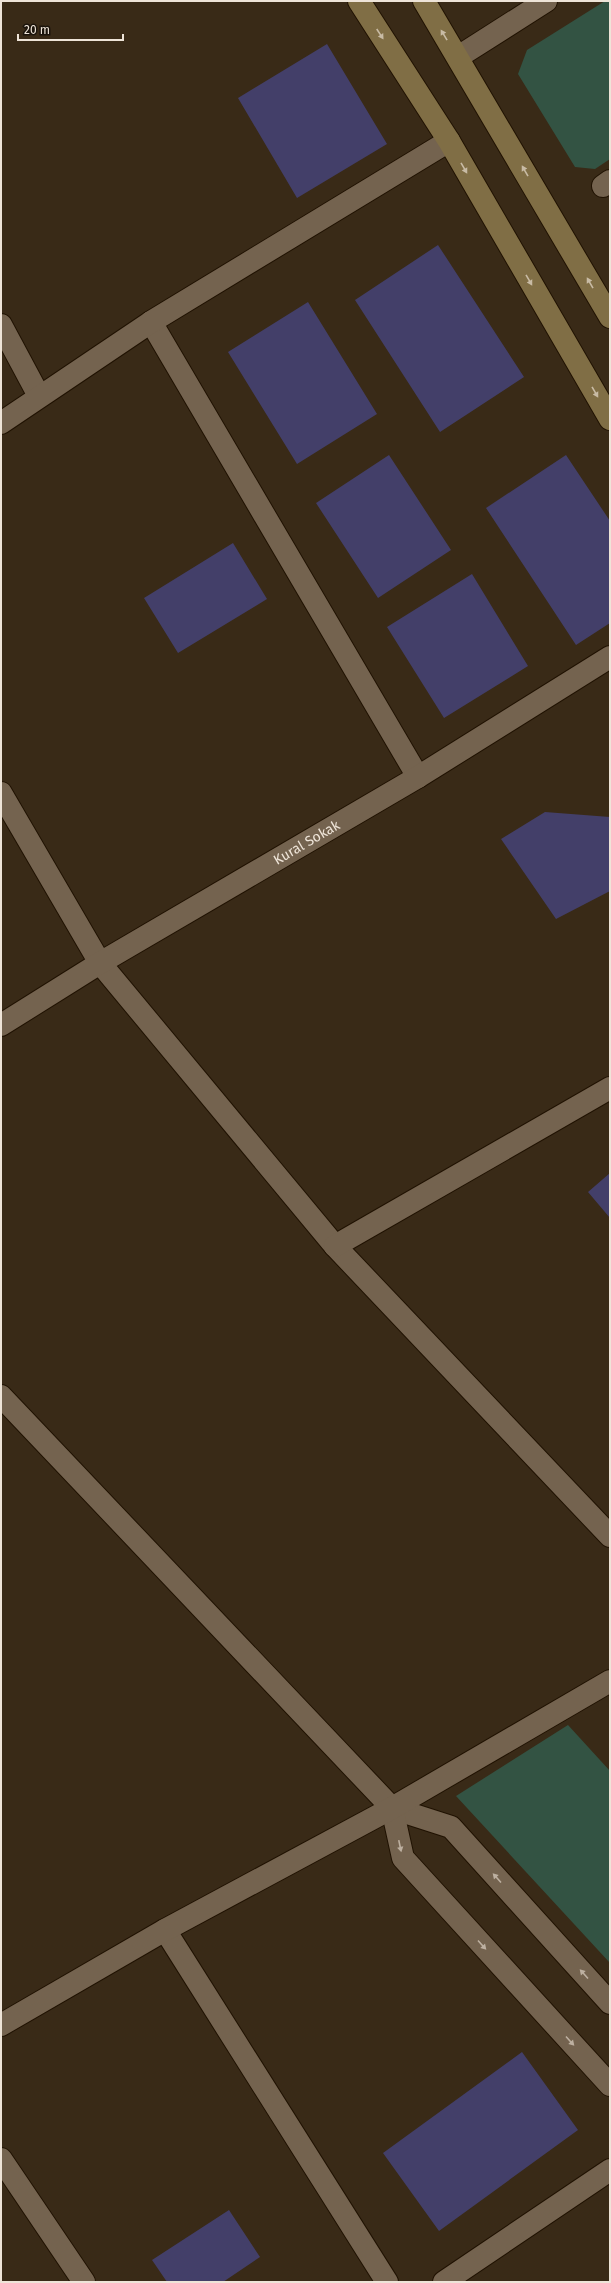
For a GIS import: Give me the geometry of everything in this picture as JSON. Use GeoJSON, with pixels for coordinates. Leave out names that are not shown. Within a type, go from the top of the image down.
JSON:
{"type":"FeatureCollection","features":[{"type":"Feature","properties":{"kind":"main road"},"geometry":{"type":"LineString","coordinates":[[359,1],[449,141],[610,419]]}},
{"type":"Feature","properties":{"kind":"main road"},"geometry":{"type":"LineString","coordinates":[[424,1],[610,317]]}},
{"type":"Feature","properties":{"kind":"street"},"geometry":{"type":"LineString","coordinates":[[458,57],[546,1]]}},
{"type":"Feature","properties":{"kind":"street"},"geometry":{"type":"LineString","coordinates":[[1,423],[151,322],[449,141]]}},
{"type":"Feature","properties":{"kind":"street"},"geometry":{"type":"LineString","coordinates":[[151,322],[418,777]]}},
{"type":"Feature","properties":{"kind":"street"},"geometry":{"type":"LineString","coordinates":[[1,325],[39,396]]}},
{"type":"Feature","properties":{"kind":"street","name":"Kural Sokak"},"geometry":{"type":"LineString","coordinates":[[1,1025],[100,964],[418,777],[610,657]]}},
{"type":"Feature","properties":{"kind":"street"},"geometry":{"type":"LineString","coordinates":[[1,793],[100,964],[335,1246],[610,1536]]}},
{"type":"Feature","properties":{"kind":"street"},"geometry":{"type":"LineString","coordinates":[[335,1246],[610,1088]]}},
{"type":"Feature","properties":{"kind":"street"},"geometry":{"type":"LineString","coordinates":[[1,1396],[392,1808],[451,1827],[610,2003]]}},
{"type":"Feature","properties":{"kind":"street"},"geometry":{"type":"LineString","coordinates":[[1,2025],[165,1930],[392,1808],[610,1681]]}},
{"type":"Feature","properties":{"kind":"street"},"geometry":{"type":"LineString","coordinates":[[392,1808],[403,1858],[610,2085]]}},
{"type":"Feature","properties":{"kind":"street"},"geometry":{"type":"LineString","coordinates":[[165,1930],[387,2282]]}},
{"type":"Feature","properties":{"kind":"street"},"geometry":{"type":"LineString","coordinates":[[1,2159],[84,2282]]}},
{"type":"Feature","properties":{"kind":"street"},"geometry":{"type":"LineString","coordinates":[[444,2282],[610,2170]]}},
{"type":"Feature","properties":{"kind":"green space"},"geometry":{"type":"Polygon","coordinates":[[[605,1],[610,1],[610,159],[595,169],[575,167],[518,74],[527,50],[605,1]]]}},
{"type":"Feature","properties":{"kind":"green space"},"geometry":{"type":"Polygon","coordinates":[[[568,1725],[610,1771],[610,1963],[456,1796],[568,1725]]]}},
{"type":"Feature","properties":{"kind":"building"},"geometry":{"type":"Polygon","coordinates":[[[327,44],[387,144],[297,198],[238,98],[327,44]]]}},
{"type":"Feature","properties":{"kind":"building"},"geometry":{"type":"Polygon","coordinates":[[[438,245],[524,377],[440,432],[355,300],[438,245]]]}},
{"type":"Feature","properties":{"kind":"building"},"geometry":{"type":"Polygon","coordinates":[[[308,302],[377,414],[297,464],[228,352],[308,302]]]}},
{"type":"Feature","properties":{"kind":"building"},"geometry":{"type":"Polygon","coordinates":[[[389,455],[451,550],[378,598],[316,503],[389,455]]]}},
{"type":"Feature","properties":{"kind":"building"},"geometry":{"type":"Polygon","coordinates":[[[566,455],[610,521],[610,623],[576,645],[486,508],[566,455]]]}},
{"type":"Feature","properties":{"kind":"building"},"geometry":{"type":"Polygon","coordinates":[[[233,543],[267,599],[178,653],[144,598],[233,543]]]}},
{"type":"Feature","properties":{"kind":"building"},"geometry":{"type":"Polygon","coordinates":[[[472,574],[528,666],[444,718],[387,627],[472,574]]]}},
{"type":"Feature","properties":{"kind":"building"},"geometry":{"type":"Polygon","coordinates":[[[545,812],[610,817],[610,891],[556,919],[501,839],[545,812]]]}},
{"type":"Feature","properties":{"kind":"building"},"geometry":{"type":"Polygon","coordinates":[[[610,1173],[610,1218],[588,1192],[610,1173]]]}},
{"type":"Feature","properties":{"kind":"building"},"geometry":{"type":"Polygon","coordinates":[[[522,2052],[578,2130],[439,2231],[383,2153],[522,2052]]]}},
{"type":"Feature","properties":{"kind":"building"},"geometry":{"type":"Polygon","coordinates":[[[229,2210],[260,2257],[223,2282],[167,2282],[152,2260],[229,2210]]]}}]}
